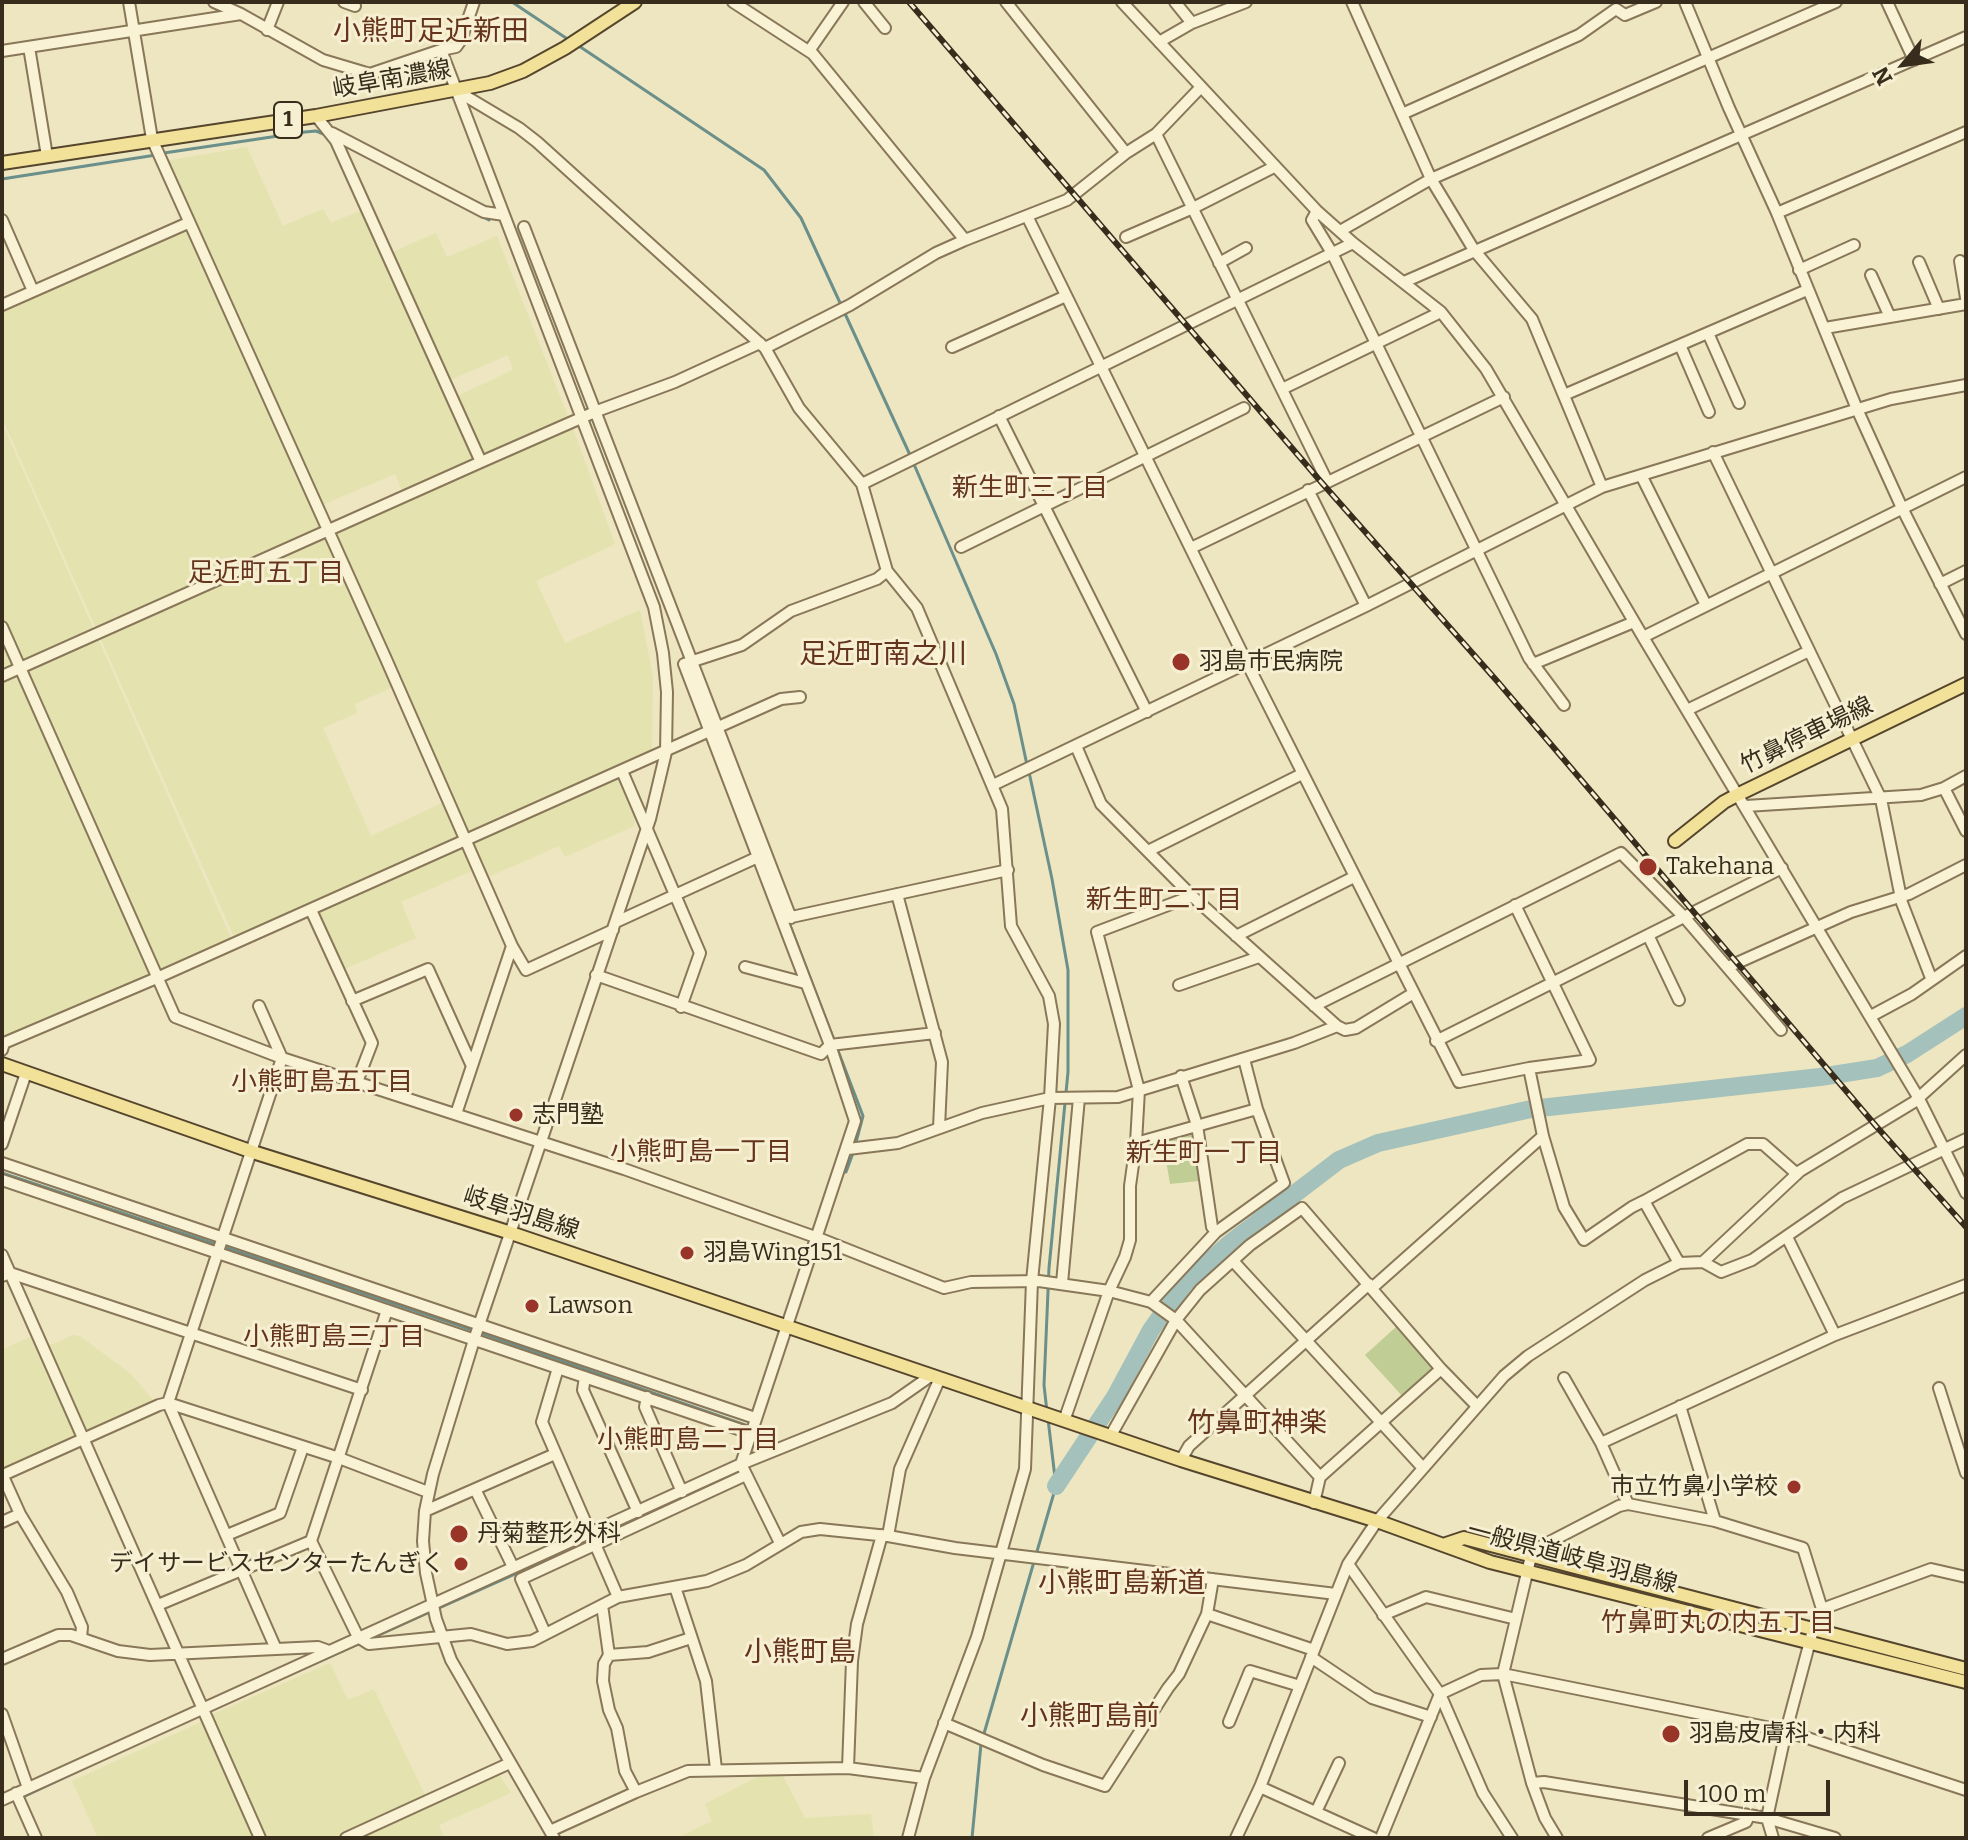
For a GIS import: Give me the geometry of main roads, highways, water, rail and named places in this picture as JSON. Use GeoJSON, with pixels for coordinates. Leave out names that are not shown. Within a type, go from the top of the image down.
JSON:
{"type":"FeatureCollection","features":[{"type":"Feature","properties":{"kind":"main road","name":"岐阜南濃線"},"geometry":{"type":"LineString","coordinates":[[2,163],[316,116],[457,91],[523,71],[565,48],[635,2]]}},
{"type":"Feature","properties":{"kind":"main road","name":"竹鼻停車場線"},"geometry":{"type":"LineString","coordinates":[[1675,841],[1724,802],[1742,800],[1852,738],[1966,684]]}},
{"type":"Feature","properties":{"kind":"main road","name":"岐阜羽島線"},"geometry":{"type":"LineString","coordinates":[[2,1064],[253,1152],[511,1233],[1030,1408]]}},
{"type":"Feature","properties":{"kind":"main road","name":"一般県道岐阜羽島線"},"geometry":{"type":"LineString","coordinates":[[1030,1408],[1181,1460],[1446,1544],[1462,1553],[1528,1572],[1966,1669]]}},
{"type":"Feature","properties":{"kind":"main road","name":"一般県道岐阜羽島線"},"geometry":{"type":"LineString","coordinates":[[1446,1544],[1464,1538],[1966,1682]]}},
{"type":"Feature","properties":{"kind":"waterway"},"geometry":{"type":"LineString","coordinates":[[512,2],[569,40]]}},
{"type":"Feature","properties":{"kind":"waterway"},"geometry":{"type":"LineString","coordinates":[[576,44],[764,170],[801,218],[910,455]]}},
{"type":"Feature","properties":{"kind":"waterway"},"geometry":{"type":"LineString","coordinates":[[164,153],[305,132],[316,131],[326,135]]}},
{"type":"Feature","properties":{"kind":"waterway"},"geometry":{"type":"LineString","coordinates":[[2,179],[156,155]]}},
{"type":"Feature","properties":{"kind":"waterway"},"geometry":{"type":"LineString","coordinates":[[481,216],[489,220]]}},
{"type":"Feature","properties":{"kind":"waterway"},"geometry":{"type":"LineString","coordinates":[[913,462],[996,654],[1014,704],[1027,765]]}},
{"type":"Feature","properties":{"kind":"waterway"},"geometry":{"type":"LineString","coordinates":[[1029,772],[1068,970],[1068,1072],[1049,1268],[1044,1385],[1047,1412]]}},
{"type":"Feature","properties":{"kind":"waterway"},"geometry":{"type":"LineString","coordinates":[[788,920],[834,1040]]}},
{"type":"Feature","properties":{"kind":"waterway"},"geometry":{"type":"LineString","coordinates":[[1056,1486],[1115,1397],[1151,1330],[1184,1284],[1229,1244],[1339,1160],[1378,1143],[1531,1109],[1877,1068],[1907,1054],[1966,1016]]}},
{"type":"Feature","properties":{"kind":"waterway"},"geometry":{"type":"LineString","coordinates":[[837,1048],[863,1116],[855,1146]]}},
{"type":"Feature","properties":{"kind":"waterway"},"geometry":{"type":"LineString","coordinates":[[846,1172],[853,1153]]}},
{"type":"Feature","properties":{"kind":"waterway"},"geometry":{"type":"LineString","coordinates":[[2,1173],[455,1324],[748,1426]]}},
{"type":"Feature","properties":{"kind":"waterway"},"geometry":{"type":"LineString","coordinates":[[983,1737],[1056,1486],[1048,1419]]}},
{"type":"Feature","properties":{"kind":"waterway"},"geometry":{"type":"LineString","coordinates":[[437,1609],[690,1496]]}},
{"type":"Feature","properties":{"kind":"waterway"},"geometry":{"type":"LineString","coordinates":[[368,1640],[430,1612]]}},
{"type":"Feature","properties":{"kind":"waterway"},"geometry":{"type":"LineString","coordinates":[[255,1690],[361,1643]]}},
{"type":"Feature","properties":{"kind":"waterway"},"geometry":{"type":"LineString","coordinates":[[972,1838],[981,1744]]}},
{"type":"Feature","properties":{"kind":"waterway"},"geometry":{"type":"LineString","coordinates":[[23,1797],[102,1760]]}},
{"type":"Feature","properties":{"kind":"railway"},"geometry":{"type":"LineString","coordinates":[[909,2],[1966,1227]]}},
{"type":"Feature","properties":{"kind":"place","name":"羽島市民病院"},"geometry":{"type":"Point","coordinates":[1181,662]}},
{"type":"Feature","properties":{"kind":"place","name":"Takehana"},"geometry":{"type":"Point","coordinates":[1648,867]}},
{"type":"Feature","properties":{"kind":"place","name":"志門塾"},"geometry":{"type":"Point","coordinates":[516,1115]}},
{"type":"Feature","properties":{"kind":"place","name":"羽島Wing151"},"geometry":{"type":"Point","coordinates":[687,1253]}},
{"type":"Feature","properties":{"kind":"place","name":"Lawson"},"geometry":{"type":"Point","coordinates":[532,1306]}},
{"type":"Feature","properties":{"kind":"place","name":"市立竹鼻小学校"},"geometry":{"type":"Point","coordinates":[1794,1487]}},
{"type":"Feature","properties":{"kind":"place","name":"丹菊整形外科"},"geometry":{"type":"Point","coordinates":[459,1534]}},
{"type":"Feature","properties":{"kind":"place","name":"デイサービスセンターたんぎく"},"geometry":{"type":"Point","coordinates":[461,1564]}},
{"type":"Feature","properties":{"kind":"place","name":"羽島皮膚科・内科"},"geometry":{"type":"Point","coordinates":[1671,1734]}},
{"type":"Feature","properties":{"kind":"district","name":"小熊町足近新田"},"geometry":{"type":"Point","coordinates":[431,32]}},
{"type":"Feature","properties":{"kind":"district","name":"新生町三丁目"},"geometry":{"type":"Point","coordinates":[1030,489]}},
{"type":"Feature","properties":{"kind":"district","name":"足近町五丁目"},"geometry":{"type":"Point","coordinates":[266,574]}},
{"type":"Feature","properties":{"kind":"district","name":"足近町南之川"},"geometry":{"type":"Point","coordinates":[883,655]}},
{"type":"Feature","properties":{"kind":"district","name":"新生町二丁目"},"geometry":{"type":"Point","coordinates":[1164,901]}},
{"type":"Feature","properties":{"kind":"district","name":"小熊町島五丁目"},"geometry":{"type":"Point","coordinates":[322,1083]}},
{"type":"Feature","properties":{"kind":"district","name":"小熊町島一丁目"},"geometry":{"type":"Point","coordinates":[701,1153]}},
{"type":"Feature","properties":{"kind":"district","name":"新生町一丁目"},"geometry":{"type":"Point","coordinates":[1204,1154]}},
{"type":"Feature","properties":{"kind":"district","name":"小熊町島三丁目"},"geometry":{"type":"Point","coordinates":[334,1338]}},
{"type":"Feature","properties":{"kind":"district","name":"竹鼻町神楽"},"geometry":{"type":"Point","coordinates":[1257,1424]}},
{"type":"Feature","properties":{"kind":"district","name":"小熊町島二丁目"},"geometry":{"type":"Point","coordinates":[688,1441]}},
{"type":"Feature","properties":{"kind":"district","name":"小熊町島新道"},"geometry":{"type":"Point","coordinates":[1122,1584]}},
{"type":"Feature","properties":{"kind":"district","name":"竹鼻町丸の内五丁目"},"geometry":{"type":"Point","coordinates":[1718,1624]}},
{"type":"Feature","properties":{"kind":"district","name":"小熊町島"},"geometry":{"type":"Point","coordinates":[800,1653]}},
{"type":"Feature","properties":{"kind":"district","name":"小熊町島前"},"geometry":{"type":"Point","coordinates":[1090,1717]}}]}
